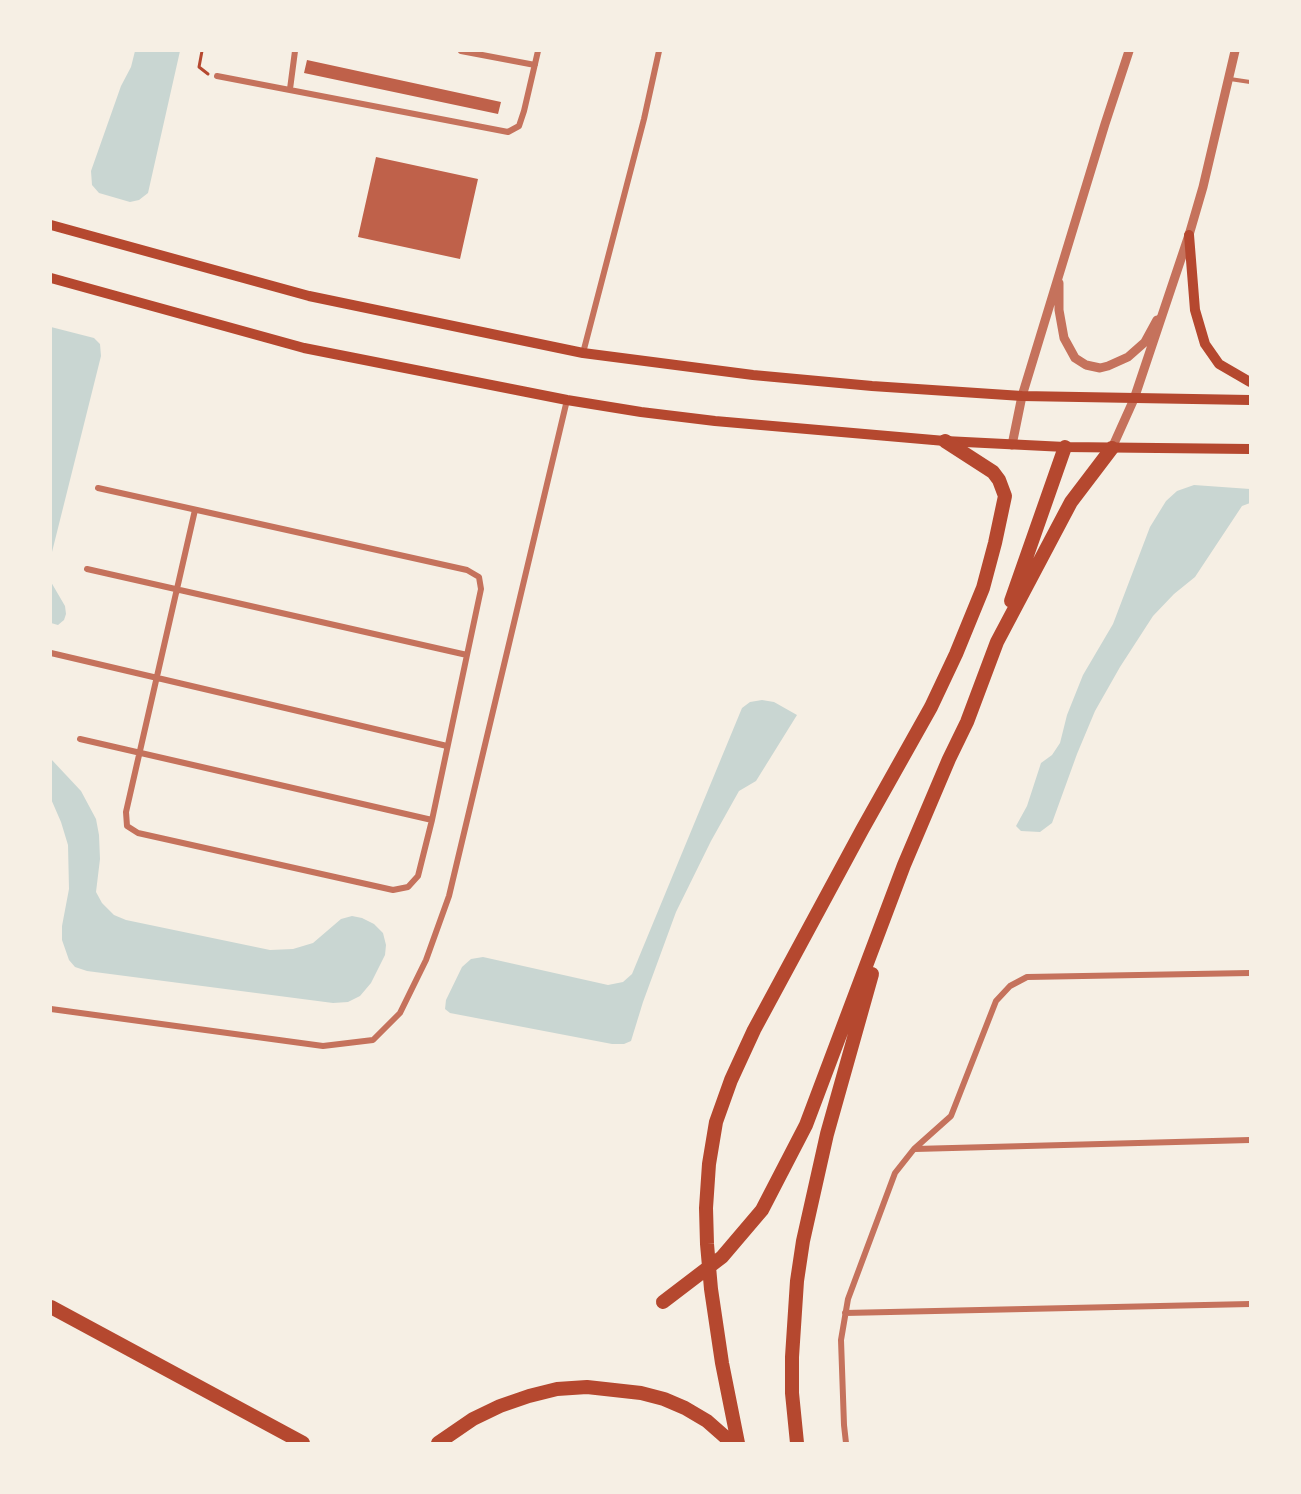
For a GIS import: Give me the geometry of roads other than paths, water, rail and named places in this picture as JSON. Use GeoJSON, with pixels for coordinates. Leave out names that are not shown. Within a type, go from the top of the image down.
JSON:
{"type":"FeatureCollection","features":[{"type":"Feature","properties":{"kind":"highway"},"geometry":{"type":"LineString","coordinates":[[738,1443],[722,1364],[707,1244],[706,1208],[709,1164],[716,1122],[730,1080],[754,1030],[943,684],[983,588],[1005,496],[993,472],[945,441]]}},
{"type":"Feature","properties":{"kind":"highway"},"geometry":{"type":"LineString","coordinates":[[663,1302],[722,1257],[762,1210],[806,1125],[904,865],[949,759],[968,722],[1065,447]]}},
{"type":"Feature","properties":{"kind":"highway"},"geometry":{"type":"LineString","coordinates":[[997,642],[1071,502],[1112,448]]}},
{"type":"Feature","properties":{"kind":"highway"},"geometry":{"type":"LineString","coordinates":[[797,1443],[792,1393],[792,1357],[797,1281],[803,1241],[830,1123],[904,865]]}},
{"type":"Feature","properties":{"kind":"highway"},"geometry":{"type":"LineString","coordinates":[[51,1307],[303,1443]]}},
{"type":"Feature","properties":{"kind":"highway"},"geometry":{"type":"LineString","coordinates":[[438,1443],[473,1419],[519,1399],[557,1389],[587,1387],[641,1393],[664,1400],[707,1421],[732,1443]]}},
{"type":"Feature","properties":{"kind":"main road"},"geometry":{"type":"LineString","coordinates":[[51,225],[309,296],[583,353],[753,375],[1022,396],[1250,400]]}},
{"type":"Feature","properties":{"kind":"main road"},"geometry":{"type":"LineString","coordinates":[[1189,235],[1195,310],[1205,344],[1219,364],[1250,382]]}},
{"type":"Feature","properties":{"kind":"main road"},"geometry":{"type":"LineString","coordinates":[[51,278],[303,348],[567,400],[715,421],[945,441],[1065,447],[1250,449]]}},
{"type":"Feature","properties":{"kind":"street"},"geometry":{"type":"LineString","coordinates":[[290,89],[295,51]]}},
{"type":"Feature","properties":{"kind":"street"},"geometry":{"type":"LineString","coordinates":[[460,51],[535,65]]}},
{"type":"Feature","properties":{"kind":"street"},"geometry":{"type":"LineString","coordinates":[[217,76],[508,132],[519,126],[538,51]]}},
{"type":"Feature","properties":{"kind":"street"},"geometry":{"type":"LineString","coordinates":[[583,353],[644,118],[659,51]]}},
{"type":"Feature","properties":{"kind":"street"},"geometry":{"type":"LineString","coordinates":[[1012,445],[1022,396],[1059,272],[1130,51]]}},
{"type":"Feature","properties":{"kind":"street"},"geometry":{"type":"LineString","coordinates":[[1112,448],[1134,399],[1189,235],[1230,79],[1235,51]]}},
{"type":"Feature","properties":{"kind":"street"},"geometry":{"type":"LineString","coordinates":[[1059,272],[1059,310],[1064,338],[1075,357],[1092,367],[1108,366],[1137,350],[1145,342],[1170,294]]}},
{"type":"Feature","properties":{"kind":"street"},"geometry":{"type":"LineString","coordinates":[[51,1009],[323,1046],[373,1040],[400,1013],[426,960],[449,896],[567,400]]}},
{"type":"Feature","properties":{"kind":"street"},"geometry":{"type":"LineString","coordinates":[[98,489],[195,510],[467,570],[479,577],[481,589],[432,820],[418,876],[408,887],[393,890],[138,833],[127,826],[126,812],[195,510]]}},
{"type":"Feature","properties":{"kind":"street"},"geometry":{"type":"LineString","coordinates":[[87,568],[467,655]]}},
{"type":"Feature","properties":{"kind":"street"},"geometry":{"type":"LineString","coordinates":[[51,653],[447,746]]}},
{"type":"Feature","properties":{"kind":"street"},"geometry":{"type":"LineString","coordinates":[[80,740],[432,820]]}},
{"type":"Feature","properties":{"kind":"street"},"geometry":{"type":"LineString","coordinates":[[846,1443],[841,1340],[848,1299],[895,1173],[914,1149],[951,1116],[996,1001],[1010,986],[1027,977],[1250,973]]}},
{"type":"Feature","properties":{"kind":"street"},"geometry":{"type":"LineString","coordinates":[[914,1149],[1250,1140]]}},
{"type":"Feature","properties":{"kind":"street"},"geometry":{"type":"LineString","coordinates":[[845,1313],[1250,1304]]}},
{"type":"Feature","properties":{"kind":"lane"},"geometry":{"type":"LineString","coordinates":[[1230,79],[1250,82]]}}]}
